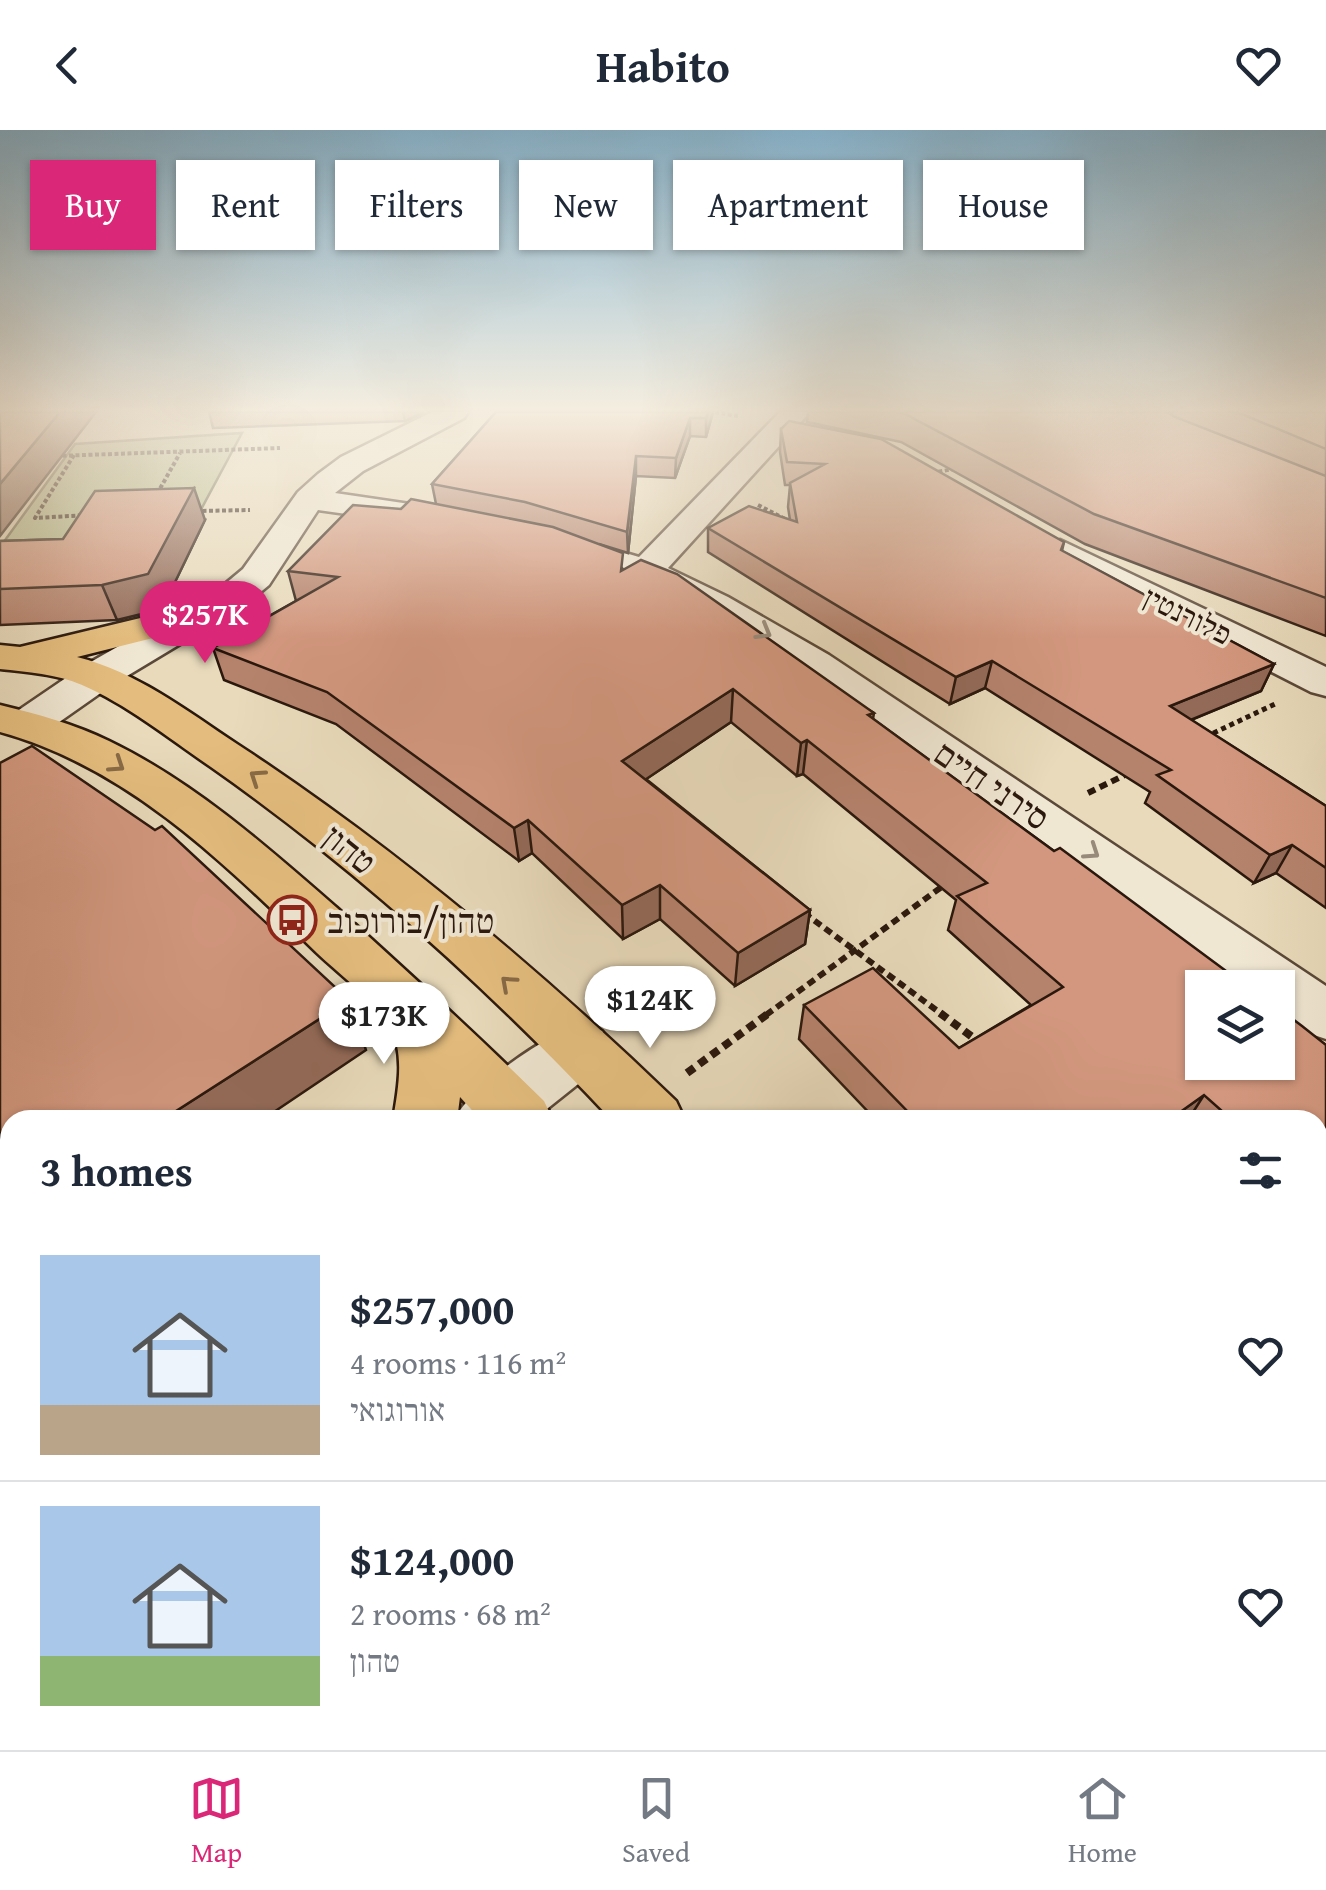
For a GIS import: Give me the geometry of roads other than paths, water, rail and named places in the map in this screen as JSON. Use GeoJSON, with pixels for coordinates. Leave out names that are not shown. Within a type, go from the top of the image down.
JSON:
{"type":"FeatureCollection","features":[{"type":"Feature","properties":{"kind":"main road"},"geometry":{"type":"LineString","coordinates":[[0,656],[37,655],[84,646],[207,612]]}},
{"type":"Feature","properties":{"kind":"main road"},"geometry":{"type":"LineString","coordinates":[[169,719],[160,693],[164,673],[180,639],[207,612]]}},
{"type":"Feature","properties":{"kind":"main road","name":"טהון"},"geometry":{"type":"LineString","coordinates":[[0,656],[64,666],[97,676],[264,781],[360,856],[580,1048],[643,1110]]}},
{"type":"Feature","properties":{"kind":"main road"},"geometry":{"type":"LineString","coordinates":[[15,720],[102,755],[226,840],[415,1012],[500,1110]]}},
{"type":"Feature","properties":{"kind":"main road"},"geometry":{"type":"LineString","coordinates":[[415,1012],[432,1070],[426,1110]]}},
{"type":"Feature","properties":{"kind":"street"},"geometry":{"type":"LineString","coordinates":[[15,720],[207,612],[256,577],[310,499],[324,488]]}},
{"type":"Feature","properties":{"kind":"street"},"geometry":{"type":"LineString","coordinates":[[646,572],[674,536],[722,488]]}},
{"type":"Feature","properties":{"kind":"street"},"geometry":{"type":"LineString","coordinates":[[310,499],[448,520]]}},
{"type":"Feature","properties":{"kind":"street","name":"סירני חיים"},"geometry":{"type":"LineString","coordinates":[[522,534],[646,572],[692,593],[802,655],[1326,1016]]}},
{"type":"Feature","properties":{"kind":"street","name":"פלורנטין"},"geometry":{"type":"LineString","coordinates":[[1030,534],[1324,682]]}},
{"type":"Feature","properties":{"kind":"street"},"geometry":{"type":"LineString","coordinates":[[510,1110],[580,1048]]}},
{"type":"Feature","properties":{"kind":"place","name":"טהון/בורוכוב"},"geometry":{"type":"Point","coordinates":[292,920]}}]}
